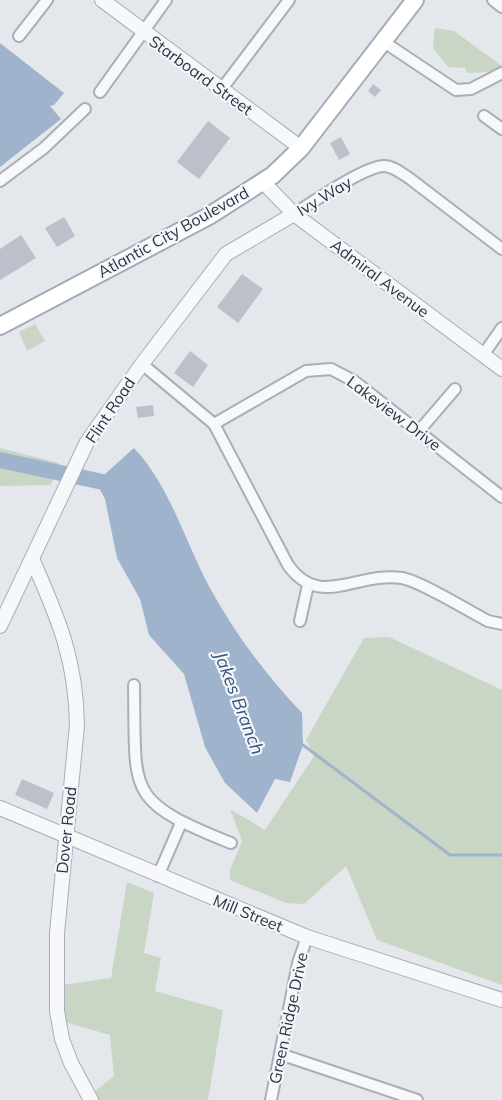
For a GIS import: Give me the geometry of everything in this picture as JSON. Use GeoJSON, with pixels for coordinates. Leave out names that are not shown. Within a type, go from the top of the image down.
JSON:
{"type":"FeatureCollection","features":[{"type":"Feature","properties":{"kind":"main road","name":"Atlantic City Boulevard"},"geometry":{"type":"LineString","coordinates":[[0,326],[209,216],[284,166],[301,148],[415,0]]}},
{"type":"Feature","properties":{"kind":"street"},"geometry":{"type":"LineString","coordinates":[[19,36],[47,0]]}},
{"type":"Feature","properties":{"kind":"street","name":"Starboard Street"},"geometry":{"type":"LineString","coordinates":[[102,0],[142,32],[301,148]]}},
{"type":"Feature","properties":{"kind":"street"},"geometry":{"type":"LineString","coordinates":[[100,92],[166,0]]}},
{"type":"Feature","properties":{"kind":"street"},"geometry":{"type":"LineString","coordinates":[[221,90],[289,0]]}},
{"type":"Feature","properties":{"kind":"street"},"geometry":{"type":"LineString","coordinates":[[493,0],[502,7]]}},
{"type":"Feature","properties":{"kind":"street"},"geometry":{"type":"LineString","coordinates":[[384,42],[448,87],[461,91],[471,89],[502,74]]}},
{"type":"Feature","properties":{"kind":"street"},"geometry":{"type":"LineString","coordinates":[[0,181],[44,148],[85,109]]}},
{"type":"Feature","properties":{"kind":"street"},"geometry":{"type":"LineString","coordinates":[[484,117],[502,129]]}},
{"type":"Feature","properties":{"kind":"street","name":"Ivy Way"},"geometry":{"type":"LineString","coordinates":[[267,230],[360,175],[383,166],[394,169],[409,178],[502,249]]}},
{"type":"Feature","properties":{"kind":"street","name":"Admiral Avenue"},"geometry":{"type":"LineString","coordinates":[[263,182],[294,214],[502,369]]}},
{"type":"Feature","properties":{"kind":"street","name":"Flint Road"},"geometry":{"type":"LineString","coordinates":[[0,626],[33,561],[87,442],[142,364],[226,254],[267,230]]}},
{"type":"Feature","properties":{"kind":"street"},"geometry":{"type":"LineString","coordinates":[[483,355],[502,328]]}},
{"type":"Feature","properties":{"kind":"street"},"geometry":{"type":"LineString","coordinates":[[142,364],[214,424],[288,565],[298,579],[308,585],[336,586],[384,577],[401,578],[488,621],[502,624]]}},
{"type":"Feature","properties":{"kind":"street","name":"Lakeview Drive"},"geometry":{"type":"LineString","coordinates":[[214,424],[306,371],[332,369],[419,431],[502,497]]}},
{"type":"Feature","properties":{"kind":"street"},"geometry":{"type":"LineString","coordinates":[[419,431],[455,388]]}},
{"type":"Feature","properties":{"kind":"street","name":"Dover Road"},"geometry":{"type":"LineString","coordinates":[[33,561],[65,638],[76,694],[77,725],[57,933],[57,1011],[62,1039],[71,1064],[91,1100]]}},
{"type":"Feature","properties":{"kind":"street"},"geometry":{"type":"LineString","coordinates":[[300,621],[308,585]]}},
{"type":"Feature","properties":{"kind":"street"},"geometry":{"type":"LineString","coordinates":[[134,685],[135,768],[146,798],[159,811],[181,823],[231,843]]}},
{"type":"Feature","properties":{"kind":"street","name":"Mill Street"},"geometry":{"type":"LineString","coordinates":[[0,808],[307,937],[502,1000]]}},
{"type":"Feature","properties":{"kind":"street"},"geometry":{"type":"LineString","coordinates":[[158,876],[181,823]]}},
{"type":"Feature","properties":{"kind":"street","name":"Green Ridge Drive"},"geometry":{"type":"LineString","coordinates":[[271,1100],[297,963],[307,937]]}},
{"type":"Feature","properties":{"kind":"street"},"geometry":{"type":"LineString","coordinates":[[280,1054],[417,1100]]}},
{"type":"Feature","properties":{"kind":"green space"},"geometry":{"type":"Polygon","coordinates":[[[435,28],[454,31],[502,66],[488,72],[467,73],[465,68],[448,67],[433,48],[435,28]]]}},
{"type":"Feature","properties":{"kind":"green space"},"geometry":{"type":"Polygon","coordinates":[[[35,324],[45,341],[27,351],[19,332],[35,324]]]}},
{"type":"Feature","properties":{"kind":"green space"},"geometry":{"type":"Polygon","coordinates":[[[0,448],[59,463],[51,485],[0,486],[0,448]]]}},
{"type":"Feature","properties":{"kind":"green space"},"geometry":{"type":"Polygon","coordinates":[[[389,637],[502,690],[502,985],[377,940],[346,866],[304,904],[286,903],[230,880],[230,870],[242,841],[230,809],[265,830],[314,756],[306,740],[364,638],[389,637]]]}},
{"type":"Feature","properties":{"kind":"green space"},"geometry":{"type":"Polygon","coordinates":[[[127,882],[154,893],[144,953],[161,958],[155,991],[223,1010],[208,1100],[97,1100],[93,1093],[114,1076],[110,1035],[65,1022],[62,985],[111,978],[127,882]]]}},
{"type":"Feature","properties":{"kind":"water"},"geometry":{"type":"Polygon","coordinates":[[[0,43],[64,93],[54,105],[50,106],[61,119],[0,167],[0,43]]]}},
{"type":"Feature","properties":{"kind":"water"},"geometry":{"type":"Polygon","coordinates":[[[134,448],[158,479],[210,588],[230,622],[264,669],[302,713],[303,745],[290,782],[275,779],[257,813],[225,783],[205,747],[184,674],[149,635],[140,599],[117,558],[105,499],[96,482],[134,448]]]}},
{"type":"Feature","properties":{"kind":"building"},"geometry":{"type":"Polygon","coordinates":[[[373,84],[381,90],[375,97],[368,91],[373,84]]]}},
{"type":"Feature","properties":{"kind":"building"},"geometry":{"type":"Polygon","coordinates":[[[208,121],[230,138],[199,179],[177,162],[208,121]]]}},
{"type":"Feature","properties":{"kind":"building"},"geometry":{"type":"Polygon","coordinates":[[[341,137],[350,154],[339,160],[330,143],[341,137]]]}},
{"type":"Feature","properties":{"kind":"building"},"geometry":{"type":"Polygon","coordinates":[[[64,217],[75,236],[57,247],[45,228],[64,217]]]}},
{"type":"Feature","properties":{"kind":"building"},"geometry":{"type":"Polygon","coordinates":[[[21,235],[36,258],[0,280],[0,249],[21,235]]]}},
{"type":"Feature","properties":{"kind":"building"},"geometry":{"type":"Polygon","coordinates":[[[242,274],[263,289],[238,323],[217,307],[242,274]]]}},
{"type":"Feature","properties":{"kind":"building"},"geometry":{"type":"Polygon","coordinates":[[[190,351],[208,365],[193,387],[174,373],[190,351]]]}},
{"type":"Feature","properties":{"kind":"building"},"geometry":{"type":"Polygon","coordinates":[[[153,405],[154,416],[138,418],[136,407],[153,405]]]}},
{"type":"Feature","properties":{"kind":"building"},"geometry":{"type":"Polygon","coordinates":[[[22,779],[54,793],[47,809],[15,795],[22,779]]]}},
{"type":"Feature","properties":{"kind":"waterway","name":"Jakes Branch"},"geometry":{"type":"LineString","coordinates":[[0,460],[117,485]]}},
{"type":"Feature","properties":{"kind":"waterway","name":"Jakes Branch"},"geometry":{"type":"LineString","coordinates":[[303,745],[450,855],[502,855]]}}]}
